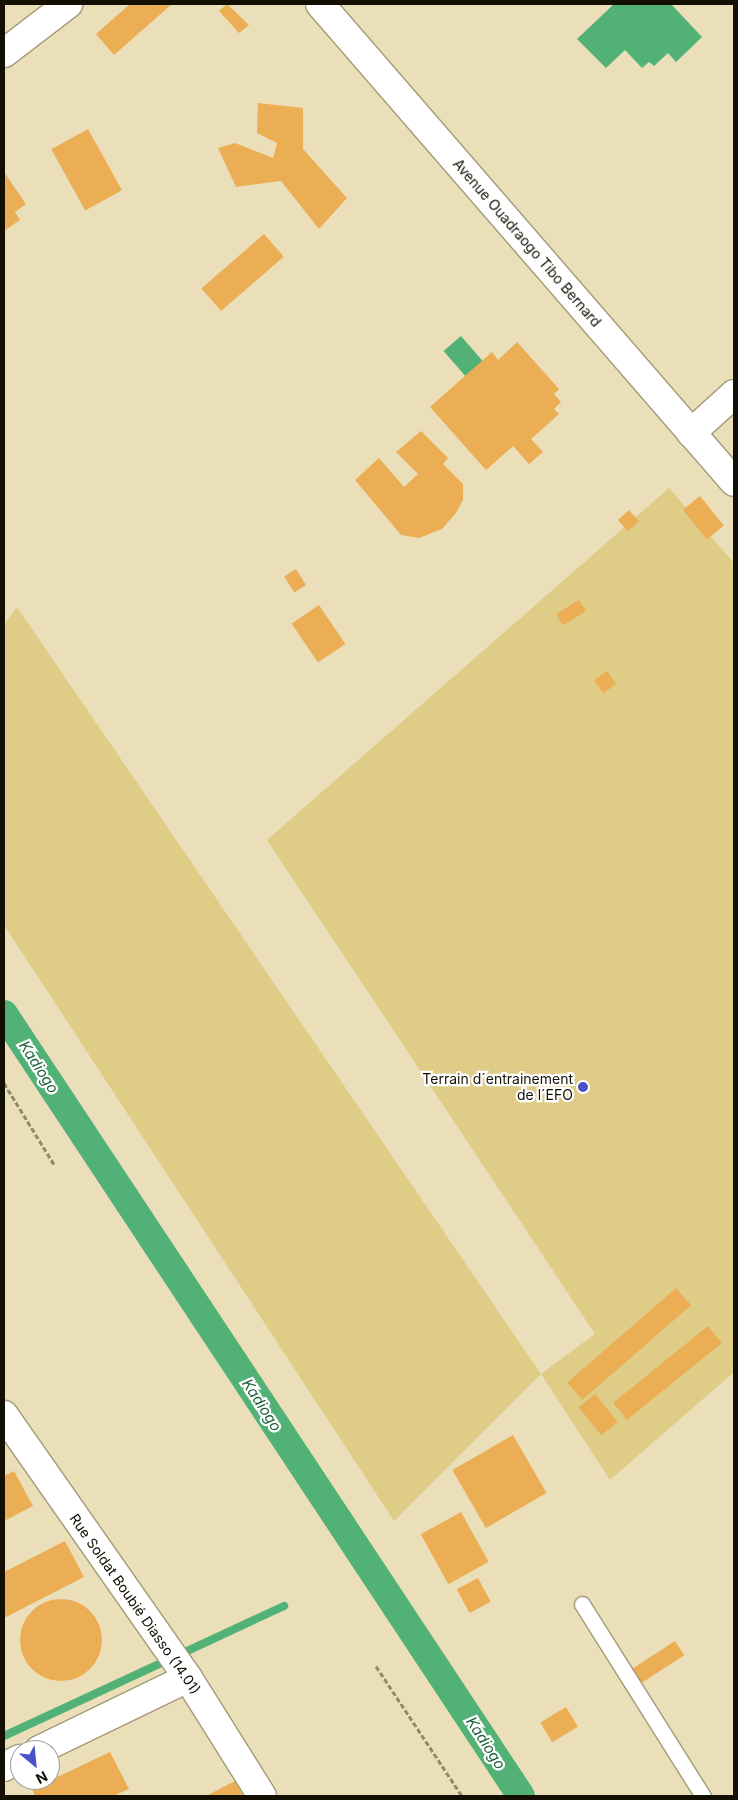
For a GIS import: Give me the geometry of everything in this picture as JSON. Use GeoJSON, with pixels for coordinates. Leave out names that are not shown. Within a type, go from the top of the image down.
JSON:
{"type":"FeatureCollection","features":[{"type":"Feature","properties":{"kind":"street"},"geometry":{"type":"LineString","coordinates":[[4,53],[68,4]]}},
{"type":"Feature","properties":{"kind":"street","name":"Avenue Ouadraogo Tibo Bernard"},"geometry":{"type":"LineString","coordinates":[[320,4],[734,482]]}},
{"type":"Feature","properties":{"kind":"street"},"geometry":{"type":"LineString","coordinates":[[691,433],[734,394]]}},
{"type":"Feature","properties":{"kind":"street","name":"Rue Soldat Boubié Diasso (14.01)"},"geometry":{"type":"LineString","coordinates":[[4,1415],[188,1678],[262,1796]]}},
{"type":"Feature","properties":{"kind":"street"},"geometry":{"type":"LineString","coordinates":[[59,1740],[188,1678]]}},
{"type":"Feature","properties":{"kind":"lane"},"geometry":{"type":"LineString","coordinates":[[582,1604],[703,1796]]}},
{"type":"Feature","properties":{"kind":"path"},"geometry":{"type":"LineString","coordinates":[[4,1084],[55,1166]]}},
{"type":"Feature","properties":{"kind":"path"},"geometry":{"type":"LineString","coordinates":[[376,1666],[462,1796]]}},
{"type":"Feature","properties":{"kind":"shaded area"},"geometry":{"type":"Polygon","coordinates":[[[614,4],[671,4],[702,37],[676,62],[668,53],[654,66],[649,62],[642,68],[625,50],[606,68],[577,39],[614,4]]]}},
{"type":"Feature","properties":{"kind":"shaded area"},"geometry":{"type":"Polygon","coordinates":[[[461,336],[483,361],[465,376],[444,351],[461,336]]]}},
{"type":"Feature","properties":{"kind":"shaded area","name":"Terrain d´entrainement de l´EFO"},"geometry":{"type":"Polygon","coordinates":[[[669,488],[734,563],[734,1372],[610,1480],[541,1374],[595,1334],[267,840],[669,488]]]}},
{"type":"Feature","properties":{"kind":"shaded area"},"geometry":{"type":"Polygon","coordinates":[[[17,607],[541,1374],[394,1521],[4,925],[4,625],[17,607]]]}},
{"type":"Feature","properties":{"kind":"building"},"geometry":{"type":"Polygon","coordinates":[[[130,4],[172,4],[114,55],[96,34],[130,4]]]}},
{"type":"Feature","properties":{"kind":"building"},"geometry":{"type":"Polygon","coordinates":[[[227,4],[249,25],[239,33],[219,11],[227,4]]]}},
{"type":"Feature","properties":{"kind":"building"},"geometry":{"type":"Polygon","coordinates":[[[258,103],[303,108],[303,149],[347,198],[319,229],[281,181],[236,187],[218,148],[235,143],[273,158],[277,143],[257,133],[258,103]]]}},
{"type":"Feature","properties":{"kind":"building"},"geometry":{"type":"Polygon","coordinates":[[[88,129],[122,190],[85,211],[51,149],[88,129]]]}},
{"type":"Feature","properties":{"kind":"building"},"geometry":{"type":"Polygon","coordinates":[[[4,172],[26,204],[15,212],[20,220],[4,231],[4,172]]]}},
{"type":"Feature","properties":{"kind":"building"},"geometry":{"type":"Polygon","coordinates":[[[264,234],[284,257],[221,311],[201,288],[264,234]]]}},
{"type":"Feature","properties":{"kind":"building"},"geometry":{"type":"Polygon","coordinates":[[[517,342],[559,389],[554,394],[561,402],[554,409],[559,414],[531,439],[543,452],[529,464],[513,446],[486,470],[430,407],[492,352],[498,360],[517,342]]]}},
{"type":"Feature","properties":{"kind":"building"},"geometry":{"type":"Polygon","coordinates":[[[421,431],[448,458],[443,464],[463,484],[463,500],[456,513],[442,529],[419,538],[401,535],[355,480],[379,458],[404,487],[418,474],[396,452],[421,431]]]}},
{"type":"Feature","properties":{"kind":"building"},"geometry":{"type":"Polygon","coordinates":[[[700,496],[724,526],[707,539],[683,510],[700,496]]]}},
{"type":"Feature","properties":{"kind":"building"},"geometry":{"type":"Polygon","coordinates":[[[629,510],[639,521],[628,531],[618,520],[629,510]]]}},
{"type":"Feature","properties":{"kind":"building"},"geometry":{"type":"Polygon","coordinates":[[[296,569],[306,585],[294,593],[284,576],[296,569]]]}},
{"type":"Feature","properties":{"kind":"building"},"geometry":{"type":"Polygon","coordinates":[[[579,600],[586,611],[563,625],[556,614],[579,600]]]}},
{"type":"Feature","properties":{"kind":"building"},"geometry":{"type":"Polygon","coordinates":[[[319,605],[345,644],[318,662],[292,623],[319,605]]]}},
{"type":"Feature","properties":{"kind":"building"},"geometry":{"type":"Polygon","coordinates":[[[607,671],[616,684],[603,693],[594,680],[607,671]]]}},
{"type":"Feature","properties":{"kind":"building"},"geometry":{"type":"Polygon","coordinates":[[[676,1288],[691,1305],[582,1400],[567,1382],[676,1288]]]}},
{"type":"Feature","properties":{"kind":"building"},"geometry":{"type":"Polygon","coordinates":[[[708,1326],[722,1343],[627,1420],[613,1403],[708,1326]]]}},
{"type":"Feature","properties":{"kind":"building"},"geometry":{"type":"Polygon","coordinates":[[[595,1394],[618,1422],[601,1435],[579,1407],[595,1394]]]}},
{"type":"Feature","properties":{"kind":"building"},"geometry":{"type":"Polygon","coordinates":[[[513,1435],[546,1493],[486,1528],[452,1470],[513,1435]]]}},
{"type":"Feature","properties":{"kind":"building"},"geometry":{"type":"Polygon","coordinates":[[[14,1471],[33,1506],[4,1521],[4,1476],[14,1471]]]}},
{"type":"Feature","properties":{"kind":"building"},"geometry":{"type":"Polygon","coordinates":[[[461,1512],[489,1562],[448,1584],[421,1534],[461,1512]]]}},
{"type":"Feature","properties":{"kind":"building"},"geometry":{"type":"Polygon","coordinates":[[[65,1541],[84,1577],[4,1618],[4,1572],[65,1541]]]}},
{"type":"Feature","properties":{"kind":"building"},"geometry":{"type":"Polygon","coordinates":[[[478,1578],[491,1602],[469,1613],[457,1589],[478,1578]]]}},
{"type":"Feature","properties":{"kind":"building"},"geometry":{"type":"Polygon","coordinates":[[[61,1599],[77,1602],[90,1611],[99,1624],[102,1640],[99,1656],[90,1669],[77,1678],[61,1681],[45,1678],[32,1669],[23,1656],[20,1640],[23,1624],[32,1611],[45,1602],[61,1599]]]}},
{"type":"Feature","properties":{"kind":"building"},"geometry":{"type":"Polygon","coordinates":[[[675,1641],[684,1655],[641,1683],[632,1669],[675,1641]]]}},
{"type":"Feature","properties":{"kind":"building"},"geometry":{"type":"Polygon","coordinates":[[[566,1707],[578,1727],[552,1742],[540,1722],[566,1707]]]}},
{"type":"Feature","properties":{"kind":"building"},"geometry":{"type":"Polygon","coordinates":[[[110,1752],[129,1789],[113,1796],[35,1796],[32,1790],[60,1790],[60,1776],[110,1752]]]}},
{"type":"Feature","properties":{"kind":"building"},"geometry":{"type":"Polygon","coordinates":[[[235,1781],[243,1796],[206,1796],[235,1781]]]}},
{"type":"Feature","properties":{"kind":"waterway","name":"Kadiogo"},"geometry":{"type":"LineString","coordinates":[[4,1014],[521,1796]]}},
{"type":"Feature","properties":{"kind":"waterway"},"geometry":{"type":"LineString","coordinates":[[4,1736],[284,1606]]}},
{"type":"Feature","properties":{"kind":"place","name":"Terrain d´entrainement de l´EFO"},"geometry":{"type":"Point","coordinates":[583,1087]}}]}
